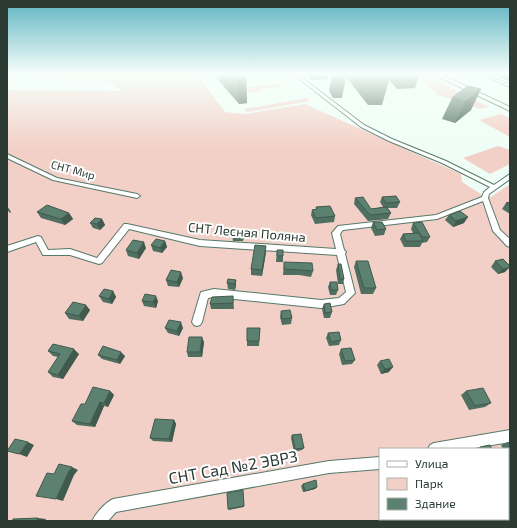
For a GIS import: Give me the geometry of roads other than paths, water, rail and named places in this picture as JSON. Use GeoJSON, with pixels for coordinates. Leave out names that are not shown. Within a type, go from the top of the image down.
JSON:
{"type":"FeatureCollection","features":[{"type":"Feature","properties":{"kind":"main road"},"geometry":{"type":"LineString","coordinates":[[488,99],[510,109]]}},
{"type":"Feature","properties":{"kind":"street"},"geometry":{"type":"LineString","coordinates":[[328,99],[348,116],[363,126],[447,163],[477,180],[497,185],[510,186]]}},
{"type":"Feature","properties":{"kind":"street","name":"СНТ Мир"},"geometry":{"type":"LineString","coordinates":[[7,156],[55,179],[137,196]]}},
{"type":"Feature","properties":{"kind":"street"},"geometry":{"type":"LineString","coordinates":[[196,322],[204,295],[214,293],[321,304],[341,301],[351,294],[342,252],[336,233],[341,228],[437,217],[484,198],[486,193],[510,176]]}},
{"type":"Feature","properties":{"kind":"street"},"geometry":{"type":"LineString","coordinates":[[484,198],[497,231],[510,244]]}},
{"type":"Feature","properties":{"kind":"street","name":"СНТ Лесная Поляна"},"geometry":{"type":"LineString","coordinates":[[7,249],[38,239],[46,253],[70,252],[99,261],[127,226],[200,243],[342,252]]}},
{"type":"Feature","properties":{"kind":"street"},"geometry":{"type":"LineString","coordinates":[[440,448],[510,436]]}},
{"type":"Feature","properties":{"kind":"street","name":"СНТ Сад №2 ЭВРЗ"},"geometry":{"type":"LineString","coordinates":[[99,521],[113,506],[329,467],[379,463]]}}]}
